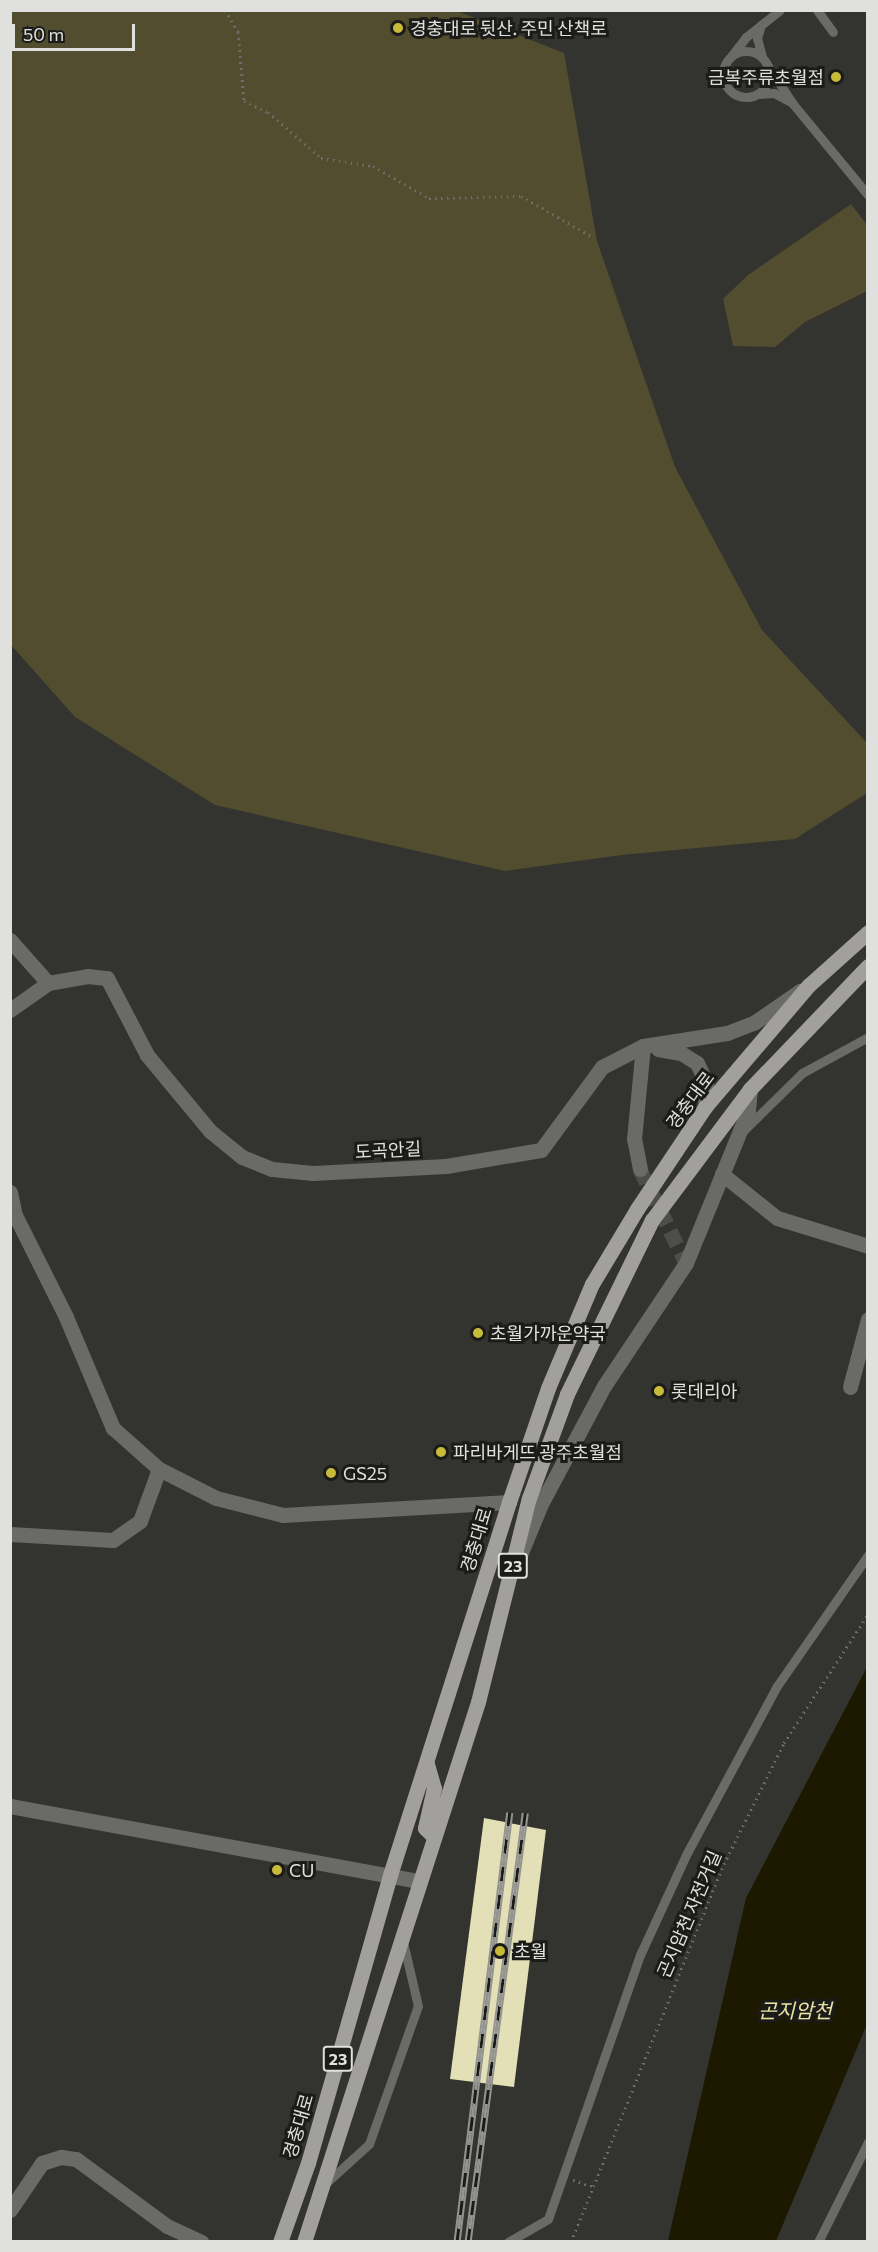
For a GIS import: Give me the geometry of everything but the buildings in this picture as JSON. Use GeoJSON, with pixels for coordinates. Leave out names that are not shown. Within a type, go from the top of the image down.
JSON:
{"type":"FeatureCollection","features":[{"type":"Feature","properties":{"kind":"main road","name":"경충대로"},"geometry":{"type":"LineString","coordinates":[[280,2241],[308,2163],[390,1875],[509,1502],[548,1388],[592,1284],[637,1209],[705,1107],[809,985],[867,932]]}},
{"type":"Feature","properties":{"kind":"main road","name":"23"},"geometry":{"type":"LineString","coordinates":[[304,2241],[326,2183],[478,1702],[529,1498],[567,1394],[652,1220],[750,1089],[867,966]]}},
{"type":"Feature","properties":{"kind":"main road"},"geometry":{"type":"LineString","coordinates":[[427,1764],[434,1788],[425,1828],[434,1837]]}},
{"type":"Feature","properties":{"kind":"street"},"geometry":{"type":"LineString","coordinates":[[10,940],[48,983]]}},
{"type":"Feature","properties":{"kind":"street","name":"도곡안길"},"geometry":{"type":"LineString","coordinates":[[10,1010],[48,983],[87,976],[107,978],[147,1055],[210,1131],[242,1157],[272,1169],[313,1173],[446,1166],[541,1150],[602,1067],[644,1046],[727,1033],[755,1022],[809,985]]}},
{"type":"Feature","properties":{"kind":"street"},"geometry":{"type":"LineString","coordinates":[[640,1169],[634,1139],[644,1046],[681,1053],[697,1063],[706,1082],[705,1107]]}},
{"type":"Feature","properties":{"kind":"street"},"geometry":{"type":"LineString","coordinates":[[509,1580],[541,1504],[604,1386],[686,1263],[740,1134],[748,1111],[750,1089]]}},
{"type":"Feature","properties":{"kind":"street"},"geometry":{"type":"LineString","coordinates":[[722,1174],[777,1218],[867,1246]]}},
{"type":"Feature","properties":{"kind":"street"},"geometry":{"type":"LineString","coordinates":[[10,1192],[13,1216],[66,1317],[113,1428],[159,1469],[216,1498],[283,1515],[509,1502]]}},
{"type":"Feature","properties":{"kind":"street"},"geometry":{"type":"LineString","coordinates":[[850,1387],[867,1319]]}},
{"type":"Feature","properties":{"kind":"street"},"geometry":{"type":"LineString","coordinates":[[13,1532],[113,1540],[140,1521],[159,1469]]}},
{"type":"Feature","properties":{"kind":"street"},"geometry":{"type":"LineString","coordinates":[[10,1806],[420,1881]]}},
{"type":"Feature","properties":{"kind":"street"},"geometry":{"type":"LineString","coordinates":[[10,2210],[42,2163],[61,2157],[76,2158],[167,2226],[202,2241]]}},
{"type":"Feature","properties":{"kind":"lane"},"geometry":{"type":"LineString","coordinates":[[780,10],[764,22],[729,59],[723,74],[728,88],[741,96],[774,93],[793,104]]}},
{"type":"Feature","properties":{"kind":"lane"},"geometry":{"type":"LineString","coordinates":[[817,10],[832,32]]}},
{"type":"Feature","properties":{"kind":"lane"},"geometry":{"type":"LineString","coordinates":[[757,94],[767,84],[764,60],[757,39],[764,22]]}},
{"type":"Feature","properties":{"kind":"lane"},"geometry":{"type":"LineString","coordinates":[[729,59],[742,51],[764,60],[793,104],[867,195]]}},
{"type":"Feature","properties":{"kind":"lane"},"geometry":{"type":"LineString","coordinates":[[740,1134],[802,1073],[867,1037]]}},
{"type":"Feature","properties":{"kind":"lane"},"geometry":{"type":"LineString","coordinates":[[508,2241],[548,2219],[640,1955],[687,1853],[777,1686],[867,1555]]}},
{"type":"Feature","properties":{"kind":"lane"},"geometry":{"type":"LineString","coordinates":[[326,2183],[369,2144],[418,2006],[402,1941]]}},
{"type":"Feature","properties":{"kind":"lane"},"geometry":{"type":"LineString","coordinates":[[818,2241],[867,2142]]}},
{"type":"Feature","properties":{"kind":"path"},"geometry":{"type":"LineString","coordinates":[[225,10],[238,32],[244,101],[268,112],[321,158],[374,166],[429,198],[521,196],[591,236]]}},
{"type":"Feature","properties":{"kind":"path","name":"곤지암천 자전거길"},"geometry":{"type":"LineString","coordinates":[[571,2241],[724,1864],[784,1743],[867,1614]]}},
{"type":"Feature","properties":{"kind":"path"},"geometry":{"type":"LineString","coordinates":[[562,2177],[593,2186]]}},
{"type":"Feature","properties":{"kind":"shaded area"},"geometry":{"type":"Polygon","coordinates":[[[10,11],[457,11],[564,53],[597,241],[675,467],[762,630],[867,743],[867,793],[795,839],[622,855],[505,871],[215,805],[75,717],[11,645],[10,11]]]}},
{"type":"Feature","properties":{"kind":"shaded area"},"geometry":{"type":"Polygon","coordinates":[[[851,204],[867,225],[867,291],[805,322],[775,347],[733,346],[723,299],[748,275],[851,204]]]}},
{"type":"Feature","properties":{"kind":"water","name":"곤지암천"},"geometry":{"type":"Polygon","coordinates":[[[867,1667],[867,2024],[776,2241],[668,2241],[746,1898],[867,1667]]]}},
{"type":"Feature","properties":{"kind":"tunnel"},"geometry":{"type":"LineString","coordinates":[[640,1169],[686,1263]]}},
{"type":"Feature","properties":{"kind":"railway"},"geometry":{"type":"LineString","coordinates":[[457,2242],[510,1812]]}},
{"type":"Feature","properties":{"kind":"railway"},"geometry":{"type":"LineString","coordinates":[[468,2242],[525,1813]]}},
{"type":"Feature","properties":{"kind":"place","name":"경충대로 뒷산. 주민 산책로"},"geometry":{"type":"Point","coordinates":[398,28]}},
{"type":"Feature","properties":{"kind":"place","name":"금복주류초월점"},"geometry":{"type":"Point","coordinates":[836,77]}},
{"type":"Feature","properties":{"kind":"place","name":"초월가까운약국"},"geometry":{"type":"Point","coordinates":[478,1333]}},
{"type":"Feature","properties":{"kind":"place","name":"롯데리아"},"geometry":{"type":"Point","coordinates":[659,1391]}},
{"type":"Feature","properties":{"kind":"place","name":"파리바게뜨 광주초월점"},"geometry":{"type":"Point","coordinates":[441,1452]}},
{"type":"Feature","properties":{"kind":"place","name":"GS25"},"geometry":{"type":"Point","coordinates":[331,1473]}},
{"type":"Feature","properties":{"kind":"place","name":"CU"},"geometry":{"type":"Point","coordinates":[277,1870]}},
{"type":"Feature","properties":{"kind":"place","name":"초월"},"geometry":{"type":"Point","coordinates":[500,1951]}}]}
